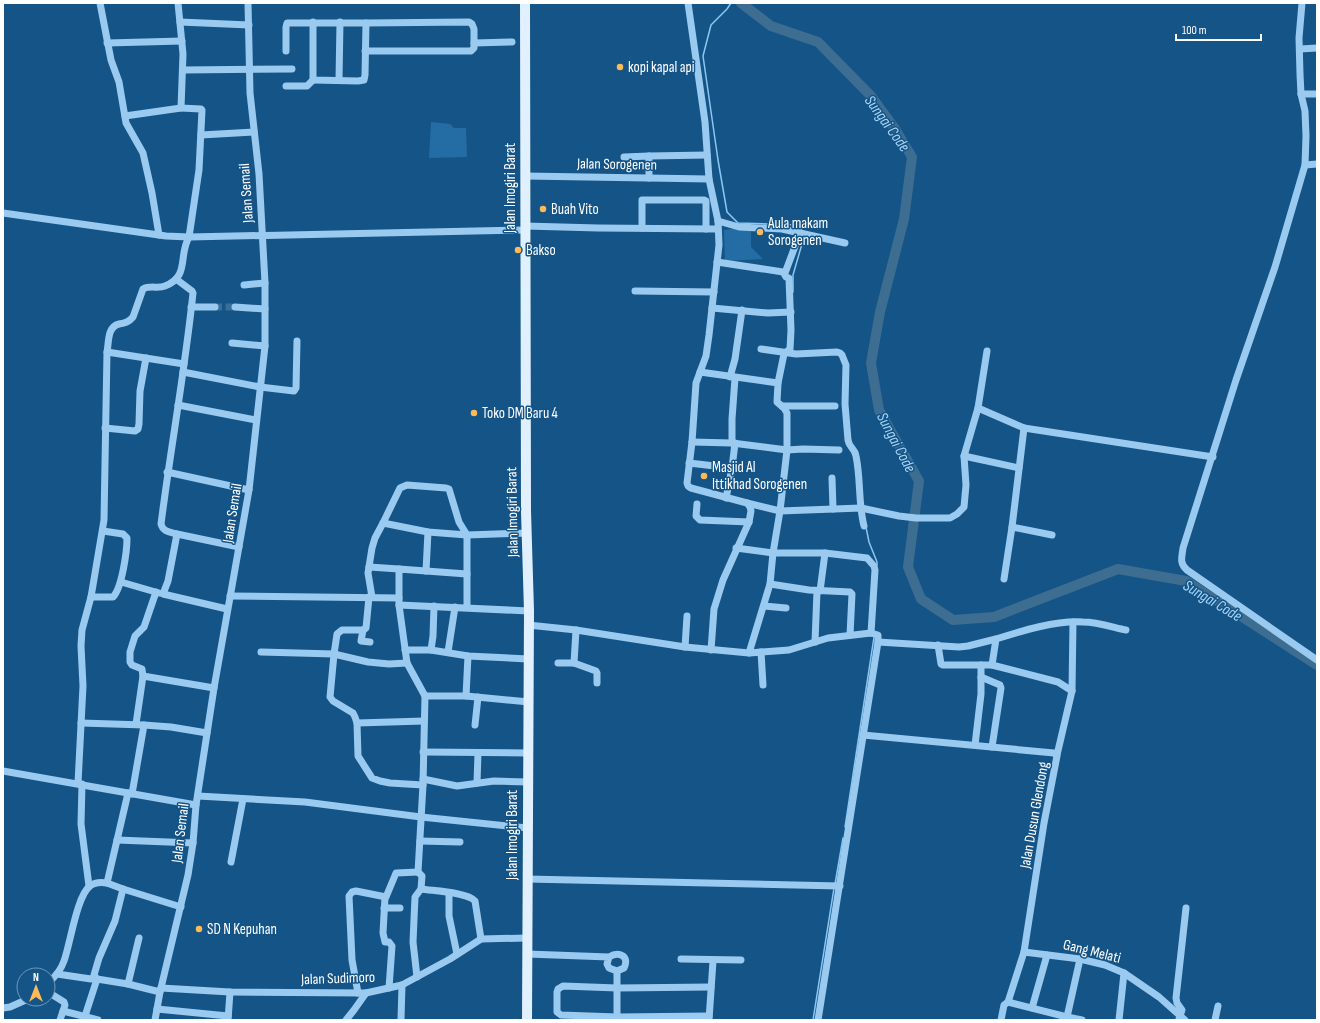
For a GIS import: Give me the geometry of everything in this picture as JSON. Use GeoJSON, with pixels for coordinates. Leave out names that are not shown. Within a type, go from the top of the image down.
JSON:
{"type":"FeatureCollection","features":[{"type":"Feature","properties":{"kind":"main road","name":"Jalan Imogiri Barat"},"geometry":{"type":"LineString","coordinates":[[525,3],[517,43],[525,176],[527,533],[529,611],[527,1020]]}},
{"type":"Feature","properties":{"kind":"street"},"geometry":{"type":"LineString","coordinates":[[100,3],[111,60],[119,82],[126,124],[143,153],[159,235]]}},
{"type":"Feature","properties":{"kind":"street"},"geometry":{"type":"LineString","coordinates":[[178,3],[183,70],[181,108]]}},
{"type":"Feature","properties":{"kind":"street","name":"Jalan Semail"},"geometry":{"type":"LineString","coordinates":[[155,1020],[181,907],[193,843],[196,805],[214,688],[249,490],[265,346],[265,283],[259,174],[250,93],[248,3]]}},
{"type":"Feature","properties":{"kind":"street"},"geometry":{"type":"LineString","coordinates":[[688,3],[704,115],[708,155],[708,179],[718,221],[719,245],[706,356],[696,383],[692,442],[687,483],[689,487],[726,498],[780,511],[862,509],[916,518],[950,518],[964,508],[966,485],[964,456],[978,408],[987,351]]}},
{"type":"Feature","properties":{"kind":"street"},"geometry":{"type":"LineString","coordinates":[[1302,3],[1300,49],[1301,94],[1305,111],[1305,165],[1275,267],[1236,380],[1213,457],[1183,548],[1181,561],[1183,567],[1317,660]]}},
{"type":"Feature","properties":{"kind":"street"},"geometry":{"type":"LineString","coordinates":[[180,22],[249,25]]}},
{"type":"Feature","properties":{"kind":"street"},"geometry":{"type":"LineString","coordinates":[[286,86],[307,86],[312,80],[313,22]]}},
{"type":"Feature","properties":{"kind":"street"},"geometry":{"type":"LineString","coordinates":[[339,80],[340,22]]}},
{"type":"Feature","properties":{"kind":"street"},"geometry":{"type":"LineString","coordinates":[[286,51],[286,27],[288,23],[469,22],[474,27],[474,48],[471,51],[365,51]]}},
{"type":"Feature","properties":{"kind":"street"},"geometry":{"type":"LineString","coordinates":[[312,80],[364,80],[366,23]]}},
{"type":"Feature","properties":{"kind":"street"},"geometry":{"type":"LineString","coordinates":[[107,42],[182,41]]}},
{"type":"Feature","properties":{"kind":"street"},"geometry":{"type":"LineString","coordinates":[[474,43],[517,43]]}},
{"type":"Feature","properties":{"kind":"street"},"geometry":{"type":"LineString","coordinates":[[1300,49],[1317,48]]}},
{"type":"Feature","properties":{"kind":"street"},"geometry":{"type":"LineString","coordinates":[[183,70],[292,69]]}},
{"type":"Feature","properties":{"kind":"street"},"geometry":{"type":"LineString","coordinates":[[1301,94],[1317,94]]}},
{"type":"Feature","properties":{"kind":"street"},"geometry":{"type":"LineString","coordinates":[[90,886],[81,824],[80,784],[83,686],[81,646],[82,630],[91,597],[102,531],[107,352],[112,328],[130,320],[133,317],[143,289],[164,287],[176,279],[181,272],[184,245],[189,237],[199,170],[202,109],[181,108],[125,116]]}},
{"type":"Feature","properties":{"kind":"street"},"geometry":{"type":"LineString","coordinates":[[201,135],[254,132]]}},
{"type":"Feature","properties":{"kind":"street"},"geometry":{"type":"LineString","coordinates":[[624,157],[708,155]]}},
{"type":"Feature","properties":{"kind":"street"},"geometry":{"type":"LineString","coordinates":[[649,156],[650,178]]}},
{"type":"Feature","properties":{"kind":"street"},"geometry":{"type":"LineString","coordinates":[[1305,165],[1317,164]]}},
{"type":"Feature","properties":{"kind":"street","name":"Jalan Sorogenen"},"geometry":{"type":"LineString","coordinates":[[525,176],[708,179]]}},
{"type":"Feature","properties":{"kind":"street"},"geometry":{"type":"LineString","coordinates":[[642,228],[642,200],[704,200],[706,201],[706,229]]}},
{"type":"Feature","properties":{"kind":"street"},"geometry":{"type":"LineString","coordinates":[[3,213],[159,235],[189,237],[525,228],[715,229]]}},
{"type":"Feature","properties":{"kind":"street"},"geometry":{"type":"LineString","coordinates":[[718,221],[732,226],[782,229],[845,243]]}},
{"type":"Feature","properties":{"kind":"street"},"geometry":{"type":"LineString","coordinates":[[785,273],[802,233]]}},
{"type":"Feature","properties":{"kind":"street"},"geometry":{"type":"LineString","coordinates":[[717,262],[784,272],[786,276],[790,278],[790,349],[784,354],[778,384],[777,402],[787,413],[787,450],[770,584],[749,653]]}},
{"type":"Feature","properties":{"kind":"street"},"geometry":{"type":"LineString","coordinates":[[176,279],[193,293],[188,340],[168,472],[162,526],[165,530],[177,534],[239,547]]}},
{"type":"Feature","properties":{"kind":"street"},"geometry":{"type":"LineString","coordinates":[[244,285],[265,283]]}},
{"type":"Feature","properties":{"kind":"street"},"geometry":{"type":"LineString","coordinates":[[635,291],[714,292]]}},
{"type":"Feature","properties":{"kind":"street"},"geometry":{"type":"LineString","coordinates":[[191,307],[214,307]]}},
{"type":"Feature","properties":{"kind":"street"},"geometry":{"type":"LineString","coordinates":[[235,307],[265,309]]}},
{"type":"Feature","properties":{"kind":"street"},"geometry":{"type":"LineString","coordinates":[[712,308],[768,313],[791,312]]}},
{"type":"Feature","properties":{"kind":"street"},"geometry":{"type":"LineString","coordinates":[[726,498],[732,468],[733,378],[742,310]]}},
{"type":"Feature","properties":{"kind":"street"},"geometry":{"type":"LineString","coordinates":[[107,352],[146,358],[260,387],[295,390],[297,340]]}},
{"type":"Feature","properties":{"kind":"street"},"geometry":{"type":"LineString","coordinates":[[232,343],[265,346]]}},
{"type":"Feature","properties":{"kind":"street"},"geometry":{"type":"LineString","coordinates":[[761,349],[807,354],[837,352],[840,353],[844,359],[846,365],[845,404],[848,445],[854,451],[856,458],[864,526]]}},
{"type":"Feature","properties":{"kind":"street"},"geometry":{"type":"LineString","coordinates":[[105,428],[135,431],[138,429],[140,391],[146,358]]}},
{"type":"Feature","properties":{"kind":"street"},"geometry":{"type":"LineString","coordinates":[[700,372],[778,384]]}},
{"type":"Feature","properties":{"kind":"street"},"geometry":{"type":"LineString","coordinates":[[178,405],[256,420]]}},
{"type":"Feature","properties":{"kind":"street"},"geometry":{"type":"LineString","coordinates":[[782,406],[835,406]]}},
{"type":"Feature","properties":{"kind":"street"},"geometry":{"type":"LineString","coordinates":[[978,408],[1024,428],[1213,457]]}},
{"type":"Feature","properties":{"kind":"street"},"geometry":{"type":"LineString","coordinates":[[1004,579],[1024,428]]}},
{"type":"Feature","properties":{"kind":"street"},"geometry":{"type":"LineString","coordinates":[[692,442],[733,443],[787,450],[840,450]]}},
{"type":"Feature","properties":{"kind":"street"},"geometry":{"type":"LineString","coordinates":[[964,456],[1019,468]]}},
{"type":"Feature","properties":{"kind":"street"},"geometry":{"type":"LineString","coordinates":[[689,463],[732,468]]}},
{"type":"Feature","properties":{"kind":"street"},"geometry":{"type":"LineString","coordinates":[[168,472],[249,490]]}},
{"type":"Feature","properties":{"kind":"street"},"geometry":{"type":"LineString","coordinates":[[832,478],[833,509]]}},
{"type":"Feature","properties":{"kind":"street"},"geometry":{"type":"LineString","coordinates":[[370,642],[361,641],[363,630],[367,626],[370,597],[368,578],[374,540],[401,487],[407,485],[448,489],[459,522],[467,535],[468,574],[466,607]]}},
{"type":"Feature","properties":{"kind":"street"},"geometry":{"type":"LineString","coordinates":[[711,650],[714,609],[723,580],[736,548],[749,522],[751,511],[747,503]]}},
{"type":"Feature","properties":{"kind":"street"},"geometry":{"type":"LineString","coordinates":[[697,504],[696,516],[698,519],[749,522]]}},
{"type":"Feature","properties":{"kind":"street"},"geometry":{"type":"LineString","coordinates":[[383,523],[428,532],[467,535],[527,533]]}},
{"type":"Feature","properties":{"kind":"street"},"geometry":{"type":"LineString","coordinates":[[1012,527],[1052,535]]}},
{"type":"Feature","properties":{"kind":"street"},"geometry":{"type":"LineString","coordinates":[[91,597],[113,597],[118,592],[121,582],[127,538],[124,534],[102,531]]}},
{"type":"Feature","properties":{"kind":"street"},"geometry":{"type":"LineString","coordinates":[[426,571],[428,532]]}},
{"type":"Feature","properties":{"kind":"street"},"geometry":{"type":"LineString","coordinates":[[163,594],[168,581],[177,534]]}},
{"type":"Feature","properties":{"kind":"street"},"geometry":{"type":"LineString","coordinates":[[736,548],[773,553],[825,553],[864,557],[871,561],[874,566],[873,633]]}},
{"type":"Feature","properties":{"kind":"street"},"geometry":{"type":"LineString","coordinates":[[815,642],[819,591],[825,553]]}},
{"type":"Feature","properties":{"kind":"street"},"geometry":{"type":"LineString","coordinates":[[369,567],[468,574]]}},
{"type":"Feature","properties":{"kind":"street"},"geometry":{"type":"LineString","coordinates":[[399,570],[399,601],[407,663],[425,696],[423,782],[418,872],[422,876],[421,889],[415,897],[413,942],[417,977]]}},
{"type":"Feature","properties":{"kind":"street"},"geometry":{"type":"LineString","coordinates":[[121,582],[163,594],[227,609]]}},
{"type":"Feature","properties":{"kind":"street"},"geometry":{"type":"LineString","coordinates":[[770,584],[819,591],[848,591],[851,593],[852,601],[850,635]]}},
{"type":"Feature","properties":{"kind":"street"},"geometry":{"type":"LineString","coordinates":[[136,724],[143,676],[142,669],[132,665],[130,662],[130,652],[135,636],[144,627],[156,592]]}},
{"type":"Feature","properties":{"kind":"street"},"geometry":{"type":"LineString","coordinates":[[230,596],[370,597],[434,606],[529,611]]}},
{"type":"Feature","properties":{"kind":"street"},"geometry":{"type":"LineString","coordinates":[[431,650],[434,606]]}},
{"type":"Feature","properties":{"kind":"street"},"geometry":{"type":"LineString","coordinates":[[764,606],[786,608]]}},
{"type":"Feature","properties":{"kind":"street"},"geometry":{"type":"LineString","coordinates":[[448,652],[454,607]]}},
{"type":"Feature","properties":{"kind":"street"},"geometry":{"type":"LineString","coordinates":[[685,647],[687,616]]}},
{"type":"Feature","properties":{"kind":"street"},"geometry":{"type":"LineString","coordinates":[[878,642],[968,646],[1034,629],[1073,622],[1084,622],[1126,630]]}},
{"type":"Feature","properties":{"kind":"street"},"geometry":{"type":"LineString","coordinates":[[1056,755],[1059,748],[1072,691],[1073,622]]}},
{"type":"Feature","properties":{"kind":"street"},"geometry":{"type":"LineString","coordinates":[[528,624],[685,647],[749,653],[790,650],[828,638],[850,635],[873,633],[878,636],[863,735],[836,886],[818,1020]]}},
{"type":"Feature","properties":{"kind":"street"},"geometry":{"type":"LineString","coordinates":[[363,630],[340,630],[337,634],[330,697],[333,701],[353,713],[357,723],[358,756],[372,778],[390,783],[423,782],[457,786],[494,781],[528,782]]}},
{"type":"Feature","properties":{"kind":"street"},"geometry":{"type":"LineString","coordinates":[[574,663],[576,630]]}},
{"type":"Feature","properties":{"kind":"street"},"geometry":{"type":"LineString","coordinates":[[992,665],[996,639]]}},
{"type":"Feature","properties":{"kind":"street"},"geometry":{"type":"LineString","coordinates":[[938,645],[941,665],[992,665],[1058,682],[1072,691]]}},
{"type":"Feature","properties":{"kind":"street"},"geometry":{"type":"LineString","coordinates":[[405,650],[431,650],[468,656],[528,659]]}},
{"type":"Feature","properties":{"kind":"street"},"geometry":{"type":"LineString","coordinates":[[261,652],[334,654],[368,662],[389,664],[407,663]]}},
{"type":"Feature","properties":{"kind":"street"},"geometry":{"type":"LineString","coordinates":[[762,652],[763,685]]}},
{"type":"Feature","properties":{"kind":"street"},"geometry":{"type":"LineString","coordinates":[[466,696],[468,656]]}},
{"type":"Feature","properties":{"kind":"street"},"geometry":{"type":"LineString","coordinates":[[558,663],[574,663],[596,671],[597,683]]}},
{"type":"Feature","properties":{"kind":"street"},"geometry":{"type":"LineString","coordinates":[[975,745],[981,694],[982,665]]}},
{"type":"Feature","properties":{"kind":"street"},"geometry":{"type":"LineString","coordinates":[[143,676],[214,688]]}},
{"type":"Feature","properties":{"kind":"street"},"geometry":{"type":"LineString","coordinates":[[981,677],[1000,685],[992,747]]}},
{"type":"Feature","properties":{"kind":"street"},"geometry":{"type":"LineString","coordinates":[[425,696],[478,696],[529,702]]}},
{"type":"Feature","properties":{"kind":"street"},"geometry":{"type":"LineString","coordinates":[[475,725],[478,696]]}},
{"type":"Feature","properties":{"kind":"street"},"geometry":{"type":"LineString","coordinates":[[357,723],[424,721]]}},
{"type":"Feature","properties":{"kind":"street"},"geometry":{"type":"LineString","coordinates":[[81,723],[136,724],[171,727],[207,733]]}},
{"type":"Feature","properties":{"kind":"street"},"geometry":{"type":"LineString","coordinates":[[107,883],[130,793],[144,725]]}},
{"type":"Feature","properties":{"kind":"street","name":"Jalan Dusun Glendong"},"geometry":{"type":"LineString","coordinates":[[863,735],[1027,750],[1054,753],[1056,755],[1057,758],[1044,823],[1024,952],[1008,1002],[1004,1005],[1001,1020]]}},
{"type":"Feature","properties":{"kind":"street"},"geometry":{"type":"LineString","coordinates":[[423,752],[528,753]]}},
{"type":"Feature","properties":{"kind":"street"},"geometry":{"type":"LineString","coordinates":[[477,783],[478,753]]}},
{"type":"Feature","properties":{"kind":"street"},"geometry":{"type":"LineString","coordinates":[[3,771],[196,805]]}},
{"type":"Feature","properties":{"kind":"street"},"geometry":{"type":"LineString","coordinates":[[198,796],[305,802],[421,817],[527,828]]}},
{"type":"Feature","properties":{"kind":"street"},"geometry":{"type":"LineString","coordinates":[[230,862],[244,799]]}},
{"type":"Feature","properties":{"kind":"street"},"geometry":{"type":"LineString","coordinates":[[117,840],[193,843]]}},
{"type":"Feature","properties":{"kind":"street"},"geometry":{"type":"LineString","coordinates":[[420,841],[460,842]]}},
{"type":"Feature","properties":{"kind":"street"},"geometry":{"type":"LineString","coordinates":[[389,988],[392,946],[391,943],[385,942],[384,940],[385,897],[388,895],[396,873],[418,872]]}},
{"type":"Feature","properties":{"kind":"street"},"geometry":{"type":"LineString","coordinates":[[527,879],[836,886]]}},
{"type":"Feature","properties":{"kind":"street"},"geometry":{"type":"LineString","coordinates":[[57,974],[64,962],[84,893],[94,883],[107,883],[181,907]]}},
{"type":"Feature","properties":{"kind":"street"},"geometry":{"type":"LineString","coordinates":[[85,1016],[96,978],[94,973],[115,921],[123,889]]}},
{"type":"Feature","properties":{"kind":"street"},"geometry":{"type":"LineString","coordinates":[[421,889],[462,895],[472,898],[474,900],[481,939],[527,938]]}},
{"type":"Feature","properties":{"kind":"street"},"geometry":{"type":"LineString","coordinates":[[346,1020],[354,1010],[362,993],[352,960],[349,896],[352,892],[356,891],[385,897]]}},
{"type":"Feature","properties":{"kind":"street"},"geometry":{"type":"LineString","coordinates":[[449,893],[449,916],[457,954]]}},
{"type":"Feature","properties":{"kind":"street"},"geometry":{"type":"LineString","coordinates":[[384,908],[400,908]]}},
{"type":"Feature","properties":{"kind":"street"},"geometry":{"type":"LineString","coordinates":[[1182,1019],[1182,1010],[1177,1003],[1176,998],[1176,985],[1186,908]]}},
{"type":"Feature","properties":{"kind":"street"},"geometry":{"type":"LineString","coordinates":[[128,984],[139,938]]}},
{"type":"Feature","properties":{"kind":"street","name":"Jalan Sudimoro"},"geometry":{"type":"LineString","coordinates":[[57,974],[91,979],[96,978],[161,990],[362,993],[402,985],[481,939]]}},
{"type":"Feature","properties":{"kind":"street","name":"Gang Melati"},"geometry":{"type":"LineString","coordinates":[[1024,952],[1080,959],[1106,965],[1124,973],[1159,997],[1182,1019]]}},
{"type":"Feature","properties":{"kind":"street"},"geometry":{"type":"LineString","coordinates":[[527,954],[609,957],[616,954],[624,956],[626,964],[624,968],[617,971],[609,968],[607,964],[609,957]]}},
{"type":"Feature","properties":{"kind":"street"},"geometry":{"type":"LineString","coordinates":[[1032,1008],[1047,955]]}},
{"type":"Feature","properties":{"kind":"street"},"geometry":{"type":"LineString","coordinates":[[681,959],[712,961],[741,960]]}},
{"type":"Feature","properties":{"kind":"street"},"geometry":{"type":"LineString","coordinates":[[1067,1017],[1080,959]]}},
{"type":"Feature","properties":{"kind":"street"},"geometry":{"type":"LineString","coordinates":[[711,987],[560,987],[557,992],[557,1010],[561,1015],[617,1018],[709,1018],[711,987],[712,961]]}},
{"type":"Feature","properties":{"kind":"street"},"geometry":{"type":"LineString","coordinates":[[617,971],[617,1018]]}},
{"type":"Feature","properties":{"kind":"street"},"geometry":{"type":"LineString","coordinates":[[1119,1020],[1124,973]]}},
{"type":"Feature","properties":{"kind":"street"},"geometry":{"type":"LineString","coordinates":[[400,1020],[402,985]]}},
{"type":"Feature","properties":{"kind":"street"},"geometry":{"type":"LineString","coordinates":[[157,1009],[192,1017],[228,1018],[230,992]]}},
{"type":"Feature","properties":{"kind":"street"},"geometry":{"type":"LineString","coordinates":[[56,997],[64,1002],[65,1005],[60,1020]]}},
{"type":"Feature","properties":{"kind":"street"},"geometry":{"type":"LineString","coordinates":[[1008,1002],[1082,1020]]}},
{"type":"Feature","properties":{"kind":"street"},"geometry":{"type":"LineString","coordinates":[[3,1008],[16,1004]]}},
{"type":"Feature","properties":{"kind":"street"},"geometry":{"type":"LineString","coordinates":[[1214,1020],[1218,1006]]}},
{"type":"Feature","properties":{"kind":"street"},"geometry":{"type":"LineString","coordinates":[[63,1011],[98,1020]]}},
{"type":"Feature","properties":{"kind":"shaded area"},"geometry":{"type":"Polygon","coordinates":[[[431,122],[450,124],[454,128],[466,128],[467,157],[429,158],[431,122]]]}},
{"type":"Feature","properties":{"kind":"shaded area"},"geometry":{"type":"Polygon","coordinates":[[[738,228],[751,229],[751,247],[763,259],[725,261],[724,230],[738,228]]]}},
{"type":"Feature","properties":{"kind":"waterway"},"geometry":{"type":"LineString","coordinates":[[731,3],[711,25],[703,56],[727,212],[738,223],[798,225],[802,231]]}},
{"type":"Feature","properties":{"kind":"waterway","name":"Sungai Code"},"geometry":{"type":"LineString","coordinates":[[741,3],[771,26],[818,42],[871,96],[895,129],[912,157],[904,219],[880,312],[871,363],[879,410],[919,481],[908,567],[921,599],[953,620],[994,617],[1118,569],[1186,581],[1317,665]]}},
{"type":"Feature","properties":{"kind":"waterway"},"geometry":{"type":"LineString","coordinates":[[793,292],[793,275],[804,237]]}},
{"type":"Feature","properties":{"kind":"waterway"},"geometry":{"type":"LineString","coordinates":[[866,527],[869,542],[877,565]]}},
{"type":"Feature","properties":{"kind":"waterway"},"geometry":{"type":"LineString","coordinates":[[845,827],[874,637]]}},
{"type":"Feature","properties":{"kind":"waterway"},"geometry":{"type":"LineString","coordinates":[[835,884],[843,838]]}},
{"type":"Feature","properties":{"kind":"waterway"},"geometry":{"type":"LineString","coordinates":[[813,1020],[834,888]]}},
{"type":"Feature","properties":{"kind":"tunnel"},"geometry":{"type":"LineString","coordinates":[[215,307],[235,307]]}},
{"type":"Feature","properties":{"kind":"place","name":"kopi kapal api"},"geometry":{"type":"Point","coordinates":[620,67]}},
{"type":"Feature","properties":{"kind":"place","name":"Buah Vito"},"geometry":{"type":"Point","coordinates":[543,209]}},
{"type":"Feature","properties":{"kind":"place","name":"Aula makam Sorogenen"},"geometry":{"type":"Point","coordinates":[760,232]}},
{"type":"Feature","properties":{"kind":"place","name":"Bakso"},"geometry":{"type":"Point","coordinates":[518,250]}},
{"type":"Feature","properties":{"kind":"place","name":"Toko DM Baru 4"},"geometry":{"type":"Point","coordinates":[474,413]}},
{"type":"Feature","properties":{"kind":"place","name":"Masjid Al Ittikhad Sorogenen"},"geometry":{"type":"Point","coordinates":[704,476]}},
{"type":"Feature","properties":{"kind":"place","name":"SD N Kepuhan"},"geometry":{"type":"Point","coordinates":[199,929]}}]}
